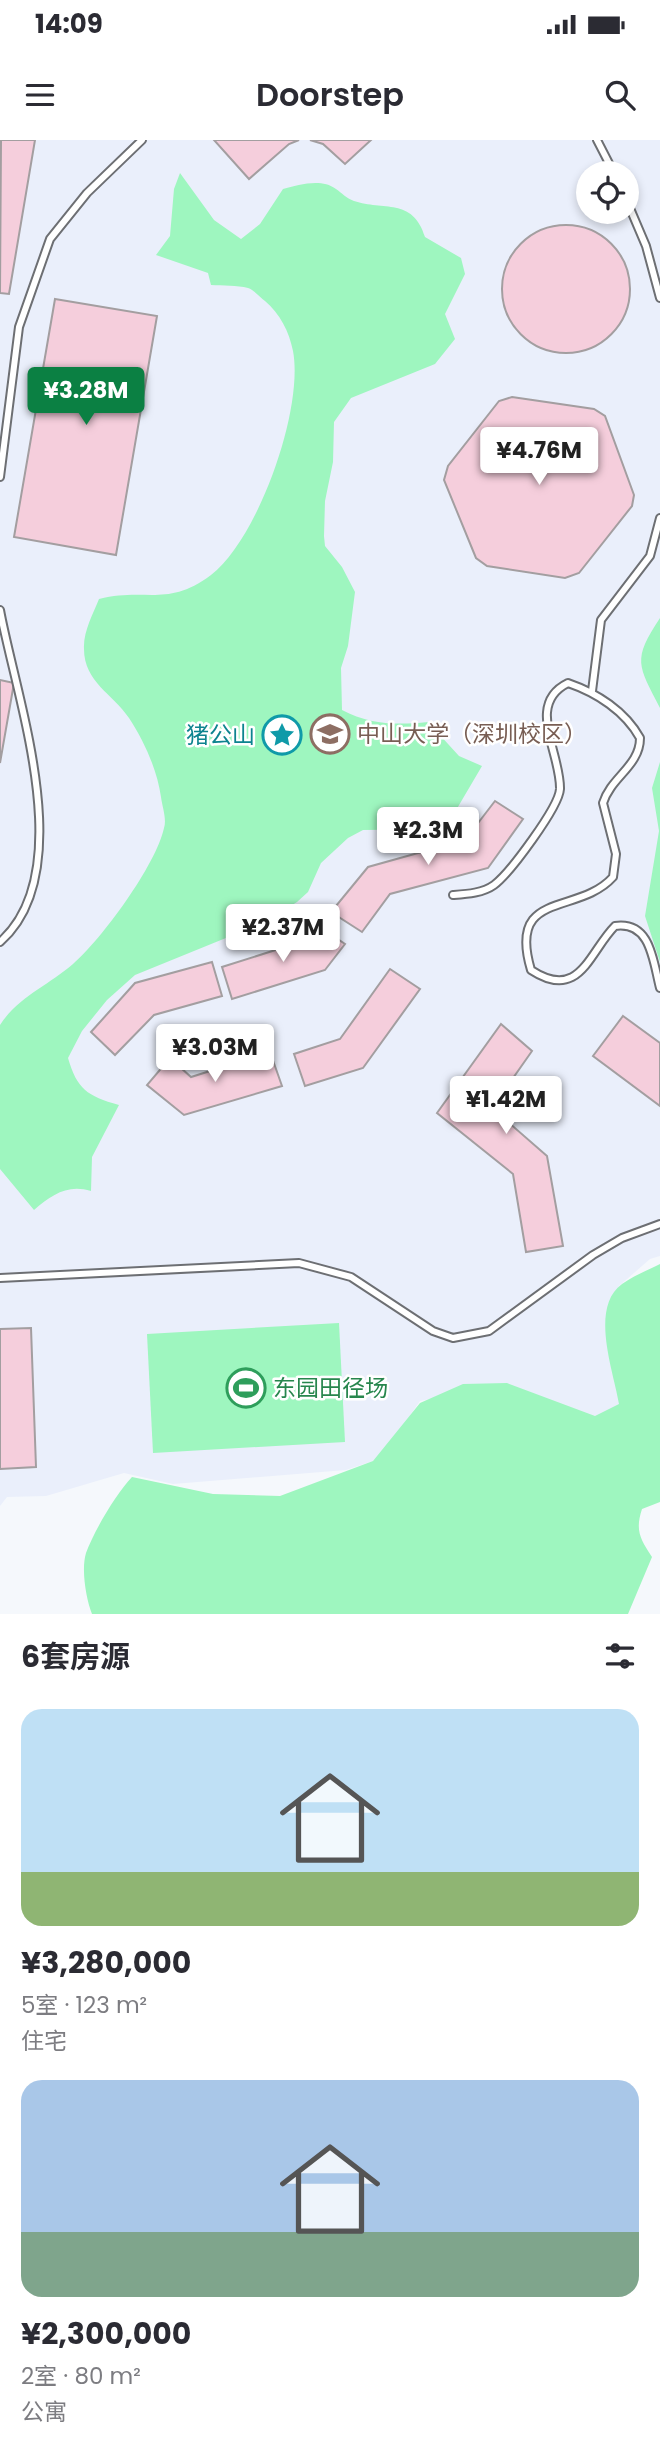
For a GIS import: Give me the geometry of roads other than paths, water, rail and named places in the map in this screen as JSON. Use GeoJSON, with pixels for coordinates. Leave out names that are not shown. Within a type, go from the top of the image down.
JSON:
{"type":"FeatureCollection","features":[{"type":"Feature","properties":{"kind":"lane"},"geometry":{"type":"LineString","coordinates":[[0,477],[19,327],[50,239],[87,193],[141,140]]}},
{"type":"Feature","properties":{"kind":"lane"},"geometry":{"type":"LineString","coordinates":[[597,140],[608,161]]}},
{"type":"Feature","properties":{"kind":"lane"},"geometry":{"type":"LineString","coordinates":[[637,224],[646,246],[660,298]]}},
{"type":"Feature","properties":{"kind":"lane"},"geometry":{"type":"LineString","coordinates":[[592,691],[601,620],[650,556],[660,518]]}},
{"type":"Feature","properties":{"kind":"lane"},"geometry":{"type":"LineString","coordinates":[[0,610],[11,670],[27,728],[41,815],[36,872],[24,910],[0,943]]}},
{"type":"Feature","properties":{"kind":"lane"},"geometry":{"type":"LineString","coordinates":[[453,895],[473,894],[494,885],[549,818],[560,790],[545,713],[548,699],[556,688],[568,683],[592,691],[632,724],[640,738],[636,758],[612,785],[603,803],[615,853],[613,877],[593,894],[561,901],[542,910],[526,931],[524,949],[531,970],[543,978],[571,977],[588,966],[615,926],[627,924],[639,929],[646,938],[660,988]]}},
{"type":"Feature","properties":{"kind":"lane"},"geometry":{"type":"LineString","coordinates":[[0,1278],[299,1263],[351,1277],[433,1331],[453,1338],[489,1331],[593,1255],[622,1238],[660,1224]]}},
{"type":"Feature","properties":{"kind":"place","name":"中山大学（深圳校区）"},"geometry":{"type":"Point","coordinates":[330,734]}},
{"type":"Feature","properties":{"kind":"place","name":"猪公山"},"geometry":{"type":"Point","coordinates":[282,735]}},
{"type":"Feature","properties":{"kind":"place","name":"东园田径场"},"geometry":{"type":"Point","coordinates":[246,1388]}}]}
